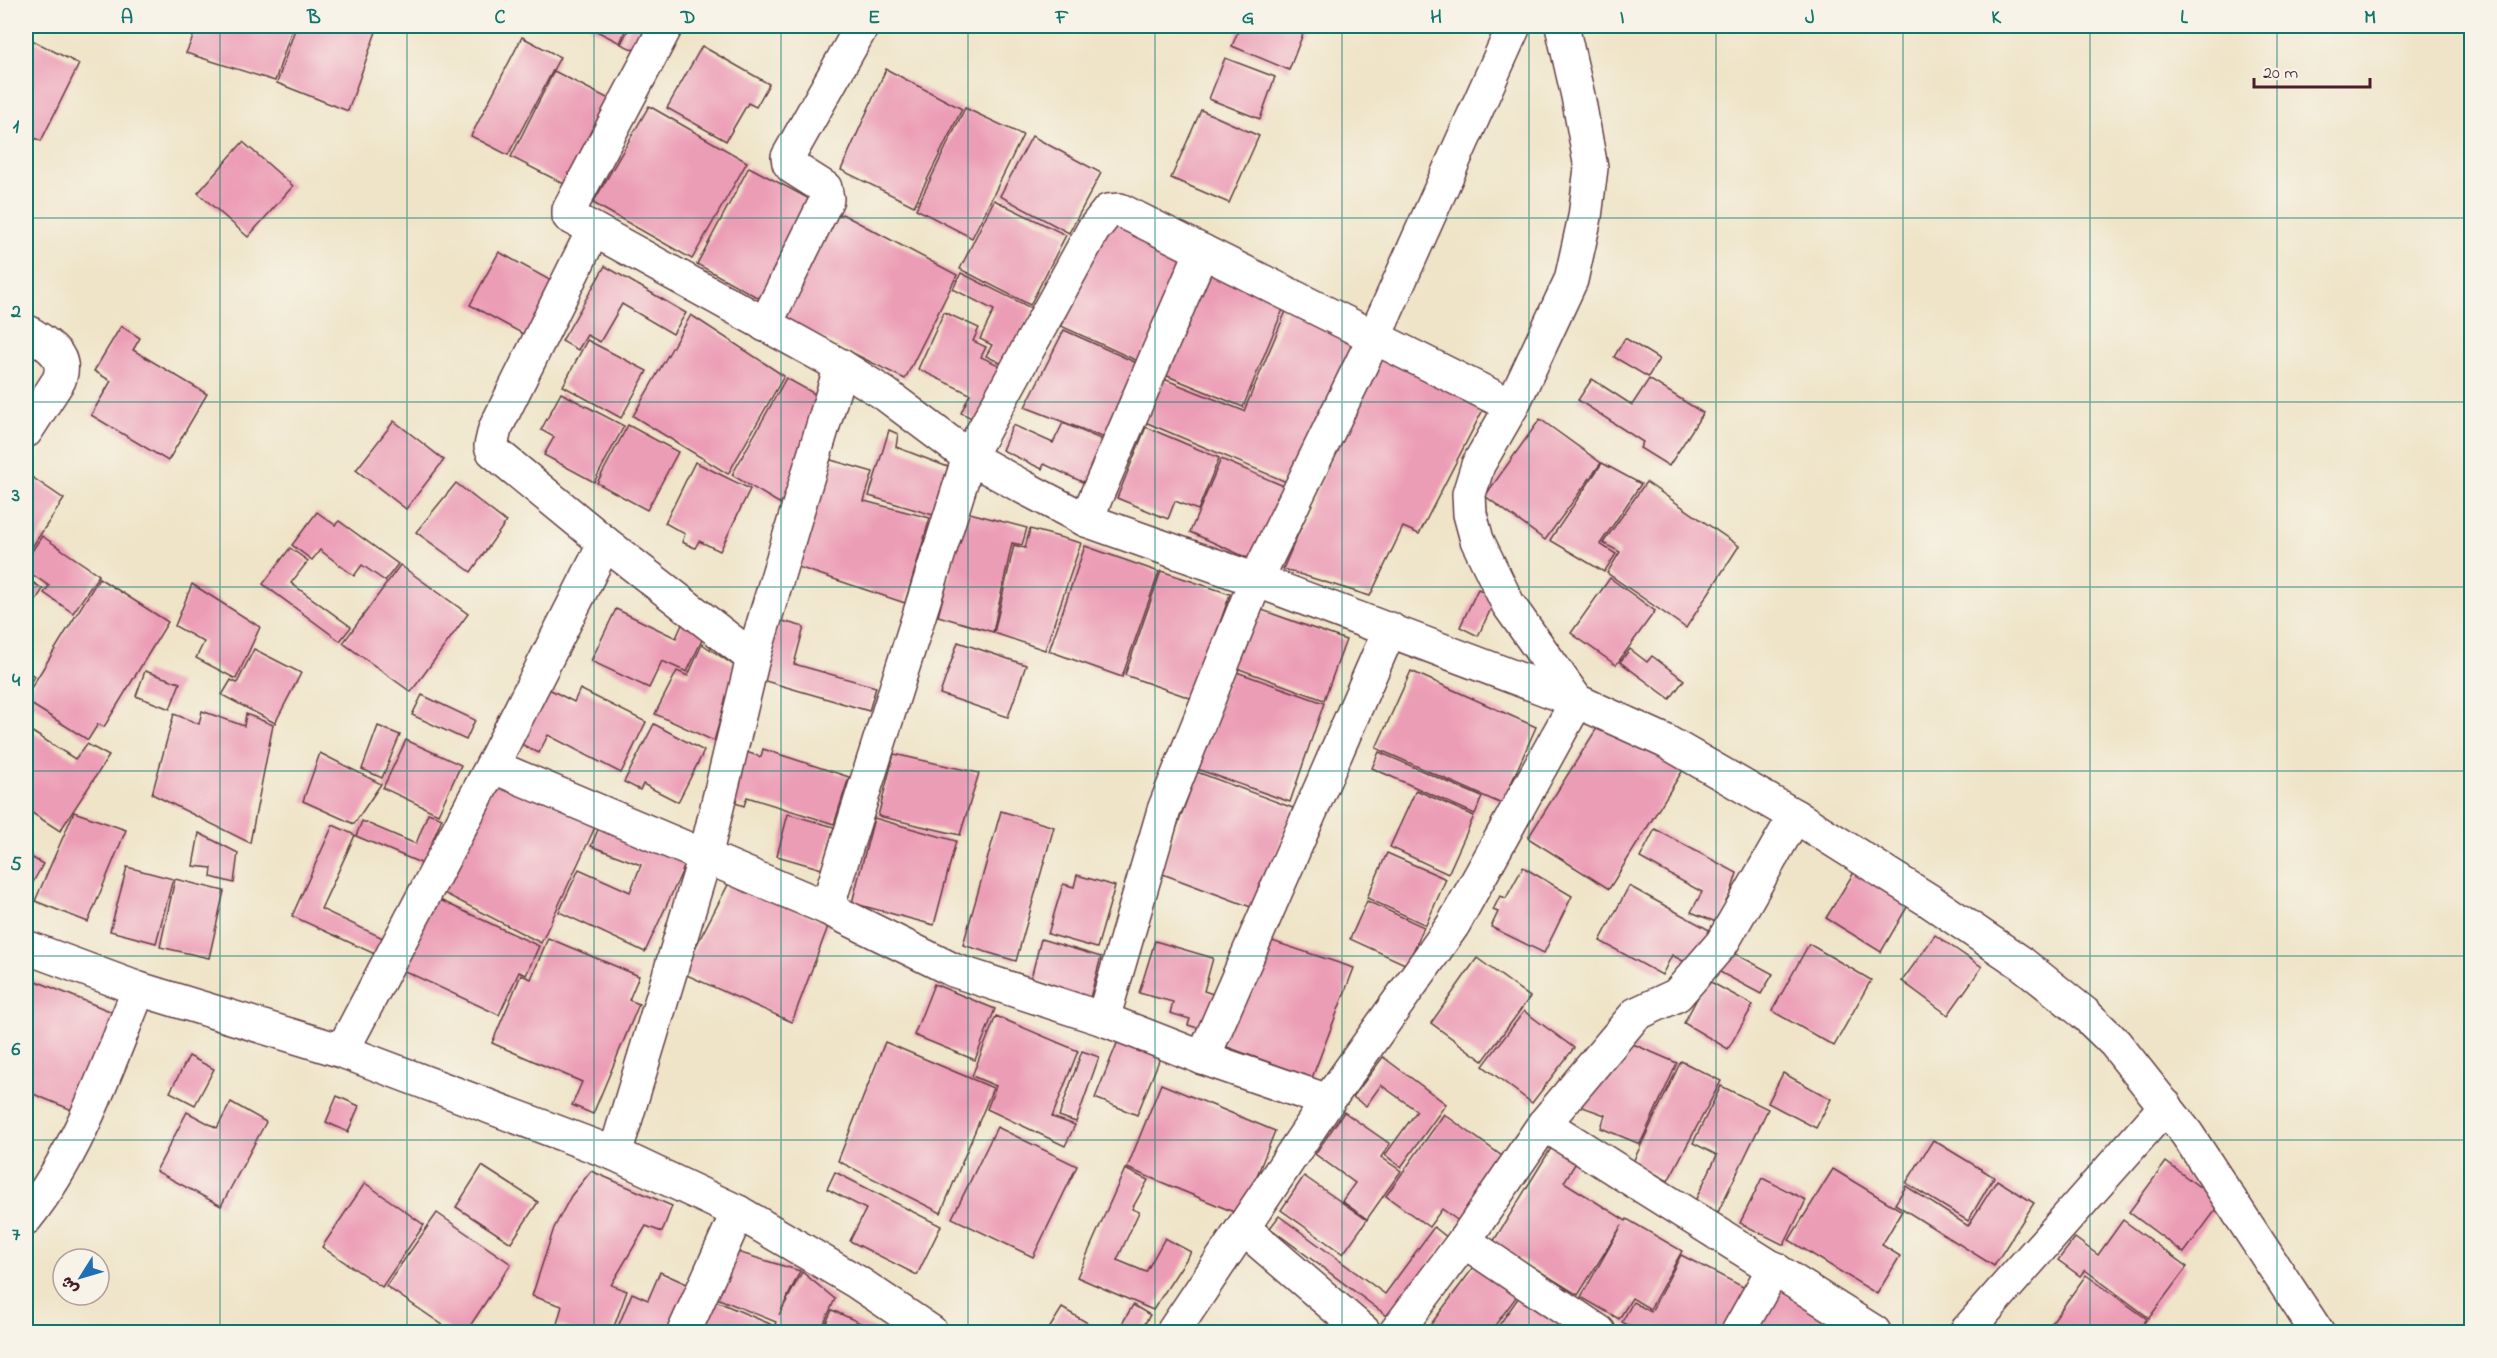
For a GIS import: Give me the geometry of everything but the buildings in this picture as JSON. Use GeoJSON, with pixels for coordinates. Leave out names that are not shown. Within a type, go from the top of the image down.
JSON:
{"type":"FeatureCollection","features":[{"type":"Feature","properties":{"kind":"street"},"geometry":{"type":"LineString","coordinates":[[666,26],[568,211],[569,216],[841,366],[885,394],[969,457],[1086,520],[1390,629],[1577,701],[1665,741],[1795,816],[1930,901],[2020,962],[2084,1012],[2115,1043],[2187,1134],[2317,1332]]}},
{"type":"Feature","properties":{"kind":"street"},"geometry":{"type":"LineString","coordinates":[[765,325],[827,199],[825,188],[792,167],[788,157],[862,26]]}},
{"type":"Feature","properties":{"kind":"street"},"geometry":{"type":"LineString","coordinates":[[1103,1019],[1164,810],[1256,580],[1374,338],[1514,26]]}},
{"type":"Feature","properties":{"kind":"street"},"geometry":{"type":"LineString","coordinates":[[1562,26],[1591,168],[1585,217],[1571,280],[1512,406],[1478,465],[1469,494],[1470,514],[1477,540],[1508,604],[1577,701]]}},
{"type":"Feature","properties":{"kind":"street"},"geometry":{"type":"LineString","coordinates":[[827,908],[969,457],[1093,230],[1108,211],[1120,210],[1512,406]]}},
{"type":"Feature","properties":{"kind":"street"},"geometry":{"type":"LineString","coordinates":[[593,231],[495,429],[491,446],[496,455],[604,543],[753,658]]}},
{"type":"Feature","properties":{"kind":"street"},"geometry":{"type":"LineString","coordinates":[[1086,520],[1202,251]]}},
{"type":"Feature","properties":{"kind":"street"},"geometry":{"type":"LineString","coordinates":[[26,331],[54,350],[60,359],[62,371],[59,380],[26,431]]}},
{"type":"Feature","properties":{"kind":"street"},"geometry":{"type":"LineString","coordinates":[[615,1154],[705,856],[753,658],[841,366]]}},
{"type":"Feature","properties":{"kind":"street"},"geometry":{"type":"LineString","coordinates":[[342,1051],[492,766],[604,543]]}},
{"type":"Feature","properties":{"kind":"street"},"geometry":{"type":"LineString","coordinates":[[1203,1058],[1390,629]]}},
{"type":"Feature","properties":{"kind":"street"},"geometry":{"type":"LineString","coordinates":[[1173,1332],[1328,1101],[1453,925],[1577,701]]}},
{"type":"Feature","properties":{"kind":"street"},"geometry":{"type":"LineString","coordinates":[[492,766],[827,908],[953,970],[1103,1019],[1203,1058],[1328,1101]]}},
{"type":"Feature","properties":{"kind":"street"},"geometry":{"type":"LineString","coordinates":[[1396,1332],[1464,1241],[1544,1124],[1636,1014],[1677,995],[1722,943],[1795,816]]}},
{"type":"Feature","properties":{"kind":"street"},"geometry":{"type":"LineString","coordinates":[[26,947],[139,989],[342,1051],[615,1154],[738,1212],[857,1282],[931,1332]]}},
{"type":"Feature","properties":{"kind":"street"},"geometry":{"type":"LineString","coordinates":[[26,1218],[40,1200],[81,1127],[139,989]]}},
{"type":"Feature","properties":{"kind":"street"},"geometry":{"type":"LineString","coordinates":[[1966,1332],[2166,1106]]}},
{"type":"Feature","properties":{"kind":"street"},"geometry":{"type":"LineString","coordinates":[[1544,1124],[1874,1332]]}},
{"type":"Feature","properties":{"kind":"street"},"geometry":{"type":"LineString","coordinates":[[684,1332],[738,1212]]}},
{"type":"Feature","properties":{"kind":"street"},"geometry":{"type":"LineString","coordinates":[[1243,1228],[1364,1332]]}},
{"type":"Feature","properties":{"kind":"street"},"geometry":{"type":"LineString","coordinates":[[1464,1241],[1599,1332]]}},
{"type":"Feature","properties":{"kind":"street"},"geometry":{"type":"LineString","coordinates":[[1738,1332],[1774,1268]]}}]}
